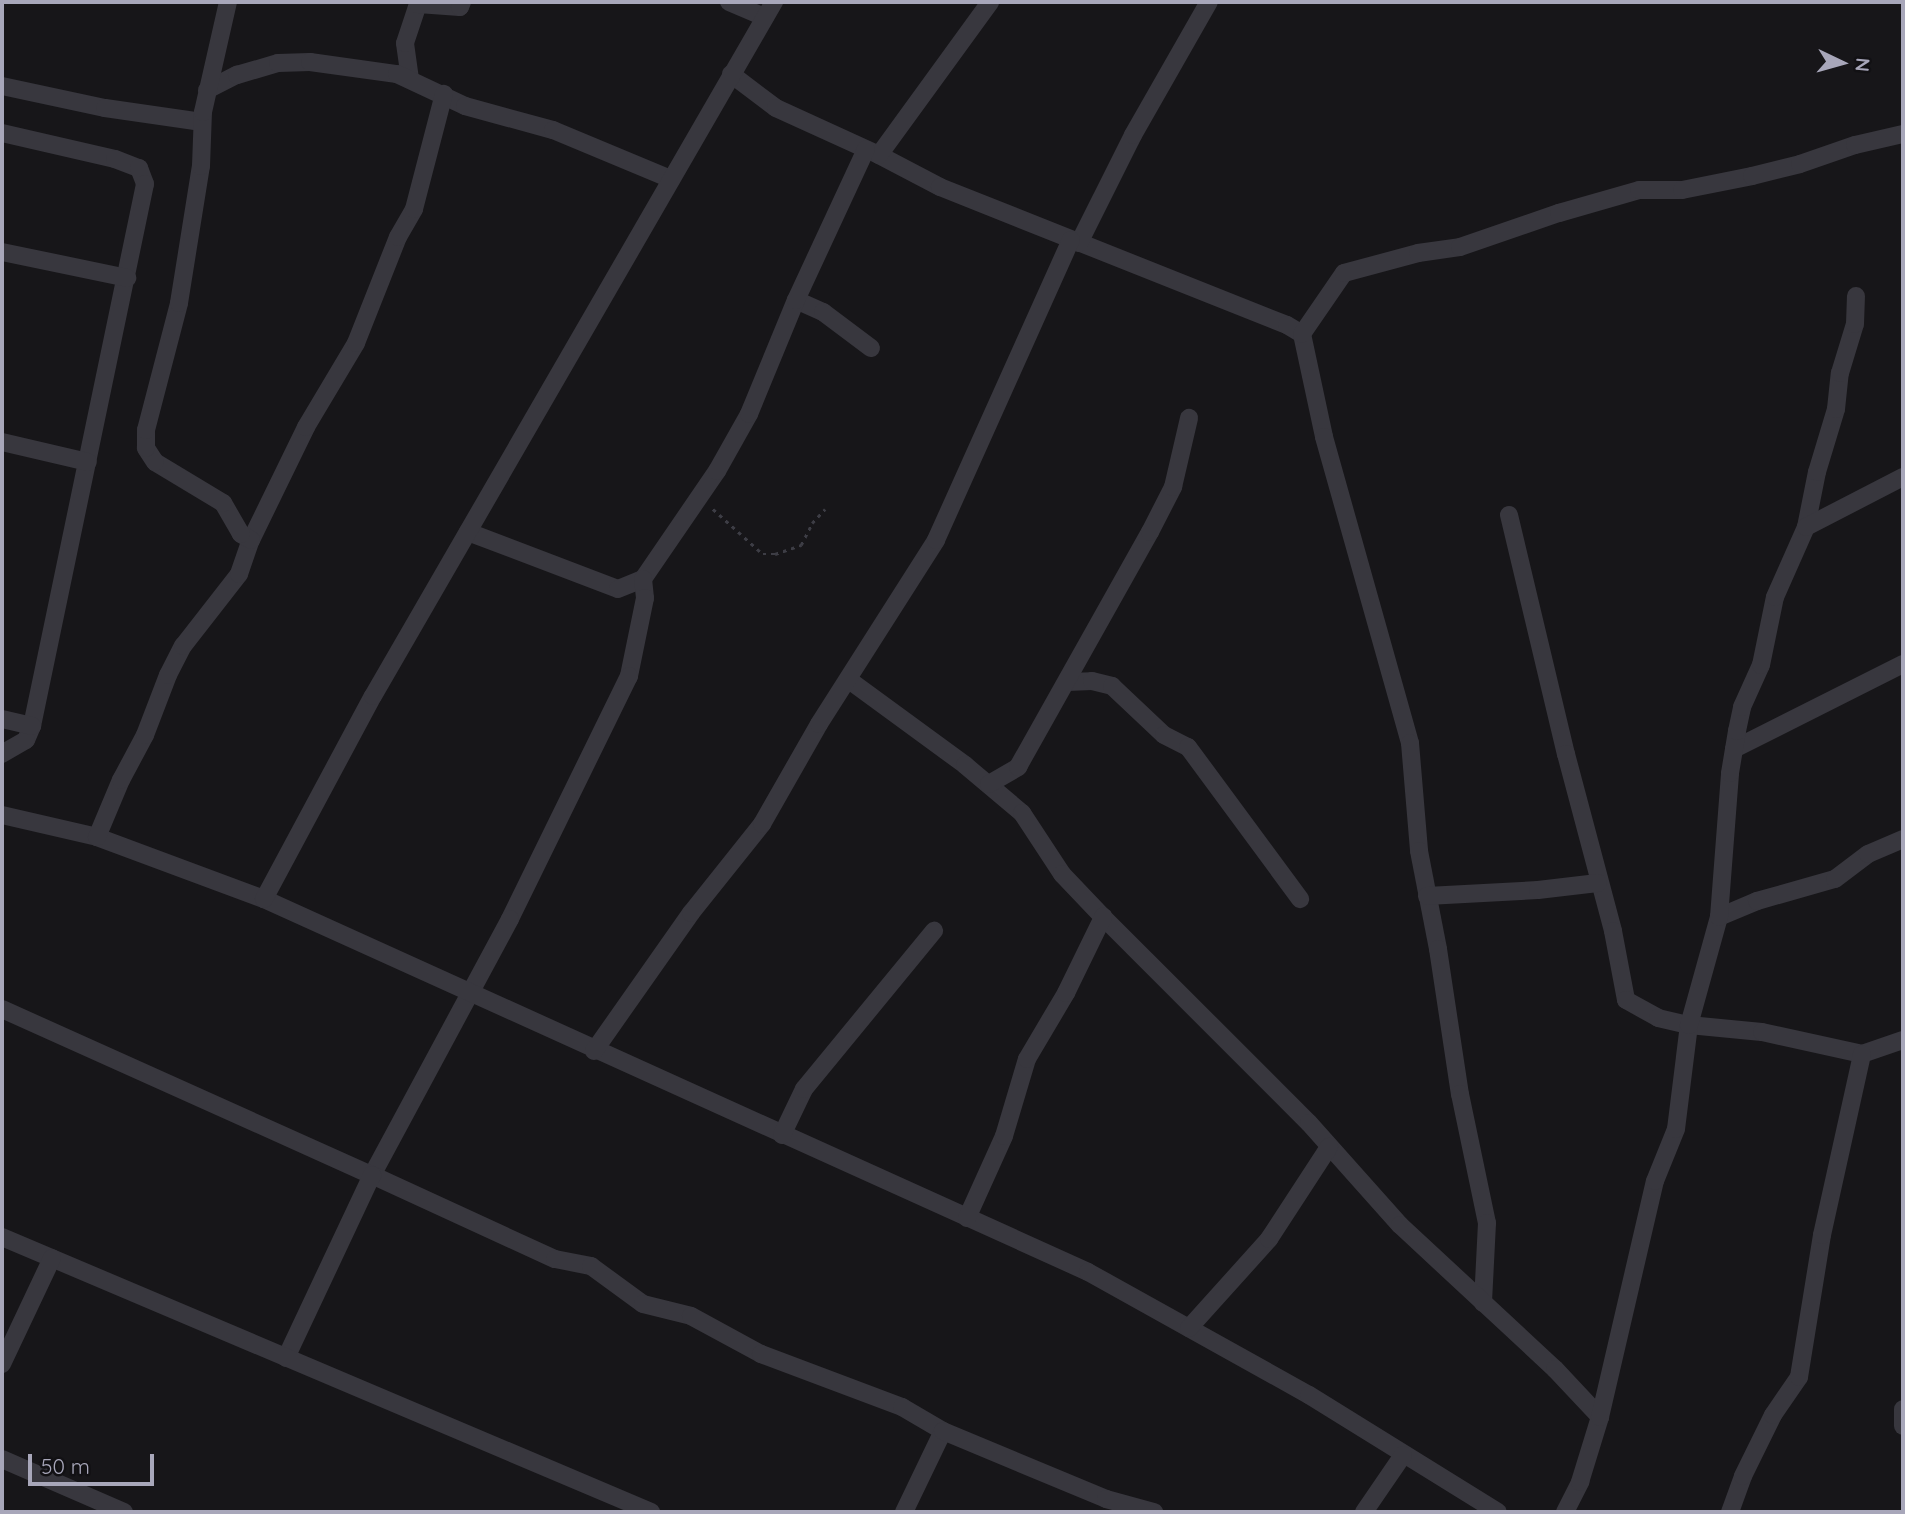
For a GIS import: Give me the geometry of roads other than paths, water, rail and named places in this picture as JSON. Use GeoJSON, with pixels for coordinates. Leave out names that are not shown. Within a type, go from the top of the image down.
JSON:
{"type":"FeatureCollection","features":[{"type":"Feature","properties":{"kind":"street"},"geometry":{"type":"LineString","coordinates":[[228,2],[207,90],[202,122],[201,166],[179,303],[146,430],[146,448],[155,462],[223,503],[242,534],[251,540]]}},
{"type":"Feature","properties":{"kind":"street"},"geometry":{"type":"LineString","coordinates":[[410,79],[405,43],[418,4],[460,7],[462,2]]}},
{"type":"Feature","properties":{"kind":"street"},"geometry":{"type":"LineString","coordinates":[[264,899],[373,696],[769,9],[729,2]]}},
{"type":"Feature","properties":{"kind":"street"},"geometry":{"type":"LineString","coordinates":[[468,532],[618,589],[643,579],[699,499],[749,414],[796,300],[872,152],[990,2]]}},
{"type":"Feature","properties":{"kind":"street"},"geometry":{"type":"LineString","coordinates":[[594,1051],[691,914],[762,824],[819,724],[936,540],[1075,241],[1209,2]]}},
{"type":"Feature","properties":{"kind":"street"},"geometry":{"type":"LineString","coordinates":[[215,54],[237,75]]}},
{"type":"Feature","properties":{"kind":"street"},"geometry":{"type":"LineString","coordinates":[[207,90],[237,75],[278,63],[310,62],[397,74],[465,106],[509,116],[588,143],[671,179]]}},
{"type":"Feature","properties":{"kind":"street"},"geometry":{"type":"LineString","coordinates":[[731,74],[776,108],[940,187],[1287,325],[1302,334],[1306,341],[1324,437],[1410,743],[1417,839],[1460,1094],[1487,1223],[1483,1303]]}},
{"type":"Feature","properties":{"kind":"street"},"geometry":{"type":"LineString","coordinates":[[2,86],[117,110],[202,122]]}},
{"type":"Feature","properties":{"kind":"street"},"geometry":{"type":"LineString","coordinates":[[97,836],[183,646],[239,574],[251,540],[306,428],[356,343],[398,237],[414,209],[444,94]]}},
{"type":"Feature","properties":{"kind":"street"},"geometry":{"type":"LineString","coordinates":[[2,133],[114,159],[138,168],[145,184],[32,726],[26,740],[2,754]]}},
{"type":"Feature","properties":{"kind":"street"},"geometry":{"type":"LineString","coordinates":[[1302,334],[1344,273],[1418,253],[1460,247],[1559,212],[1639,190],[1682,190],[1752,176],[1800,164],[1854,145],[1903,134]]}},
{"type":"Feature","properties":{"kind":"street"},"geometry":{"type":"LineString","coordinates":[[2,252],[127,278]]}},
{"type":"Feature","properties":{"kind":"street"},"geometry":{"type":"LineString","coordinates":[[1565,1512],[1580,1482],[1600,1417],[1655,1181],[1676,1129],[1689,1025],[1720,917],[1734,749],[1742,707],[1761,665],[1775,597],[1806,527],[1817,472],[1836,409],[1840,373],[1855,324],[1856,296]]}},
{"type":"Feature","properties":{"kind":"street"},"geometry":{"type":"LineString","coordinates":[[796,300],[823,312],[872,348]]}},
{"type":"Feature","properties":{"kind":"street"},"geometry":{"type":"LineString","coordinates":[[989,784],[1018,767],[1067,682],[1173,487],[1189,418]]}},
{"type":"Feature","properties":{"kind":"street"},"geometry":{"type":"LineString","coordinates":[[2,442],[88,462]]}},
{"type":"Feature","properties":{"kind":"street"},"geometry":{"type":"LineString","coordinates":[[1806,527],[1903,477]]}},
{"type":"Feature","properties":{"kind":"street"},"geometry":{"type":"LineString","coordinates":[[1508,515],[1598,883],[1613,931],[1626,1000],[1658,1018],[1689,1025],[1762,1032],[1862,1054],[1903,1040]]}},
{"type":"Feature","properties":{"kind":"street"},"geometry":{"type":"LineString","coordinates":[[286,1358],[372,1175],[510,919],[629,676],[645,598],[643,579]]}},
{"type":"Feature","properties":{"kind":"street"},"geometry":{"type":"LineString","coordinates":[[1734,749],[1903,664]]}},
{"type":"Feature","properties":{"kind":"street"},"geometry":{"type":"LineString","coordinates":[[849,680],[989,784],[1022,813],[1062,874],[1103,917],[1300,1113],[1400,1224],[1555,1368],[1600,1417]]}},
{"type":"Feature","properties":{"kind":"street"},"geometry":{"type":"LineString","coordinates":[[1067,682],[1092,681],[1112,686],[1164,735],[1188,747],[1300,899]]}},
{"type":"Feature","properties":{"kind":"street"},"geometry":{"type":"LineString","coordinates":[[2,719],[32,726]]}},
{"type":"Feature","properties":{"kind":"street"},"geometry":{"type":"LineString","coordinates":[[2,815],[97,836],[264,899],[594,1051],[1088,1272],[1309,1395],[1498,1512]]}},
{"type":"Feature","properties":{"kind":"street"},"geometry":{"type":"LineString","coordinates":[[1720,917],[1757,901],[1835,879],[1868,855],[1903,839]]}},
{"type":"Feature","properties":{"kind":"street"},"geometry":{"type":"LineString","coordinates":[[1427,896],[1538,890],[1598,883]]}},
{"type":"Feature","properties":{"kind":"street"},"geometry":{"type":"LineString","coordinates":[[967,1218],[1004,1136],[1027,1059],[1066,992],[1103,917]]}},
{"type":"Feature","properties":{"kind":"street"},"geometry":{"type":"LineString","coordinates":[[782,1135],[804,1089],[934,931]]}},
{"type":"Feature","properties":{"kind":"street"},"geometry":{"type":"LineString","coordinates":[[2,1009],[555,1259],[591,1266],[643,1304],[691,1316],[761,1354],[902,1407],[943,1431],[1106,1499],[1154,1512]]}},
{"type":"Feature","properties":{"kind":"street"},"geometry":{"type":"LineString","coordinates":[[1730,1512],[1743,1476],[1773,1415],[1799,1377],[1822,1235],[1862,1054]]}},
{"type":"Feature","properties":{"kind":"street"},"geometry":{"type":"LineString","coordinates":[[1189,1328],[1269,1240],[1329,1147]]}},
{"type":"Feature","properties":{"kind":"street"},"geometry":{"type":"LineString","coordinates":[[2,1237],[651,1512]]}},
{"type":"Feature","properties":{"kind":"street"},"geometry":{"type":"LineString","coordinates":[[2,1364],[52,1258]]}},
{"type":"Feature","properties":{"kind":"street"},"geometry":{"type":"LineString","coordinates":[[1903,1409],[1903,1426]]}},
{"type":"Feature","properties":{"kind":"street"},"geometry":{"type":"LineString","coordinates":[[904,1512],[943,1431]]}},
{"type":"Feature","properties":{"kind":"street"},"geometry":{"type":"LineString","coordinates":[[1364,1512],[1403,1455]]}},
{"type":"Feature","properties":{"kind":"street"},"geometry":{"type":"LineString","coordinates":[[2,1459],[115,1510]]}}]}
